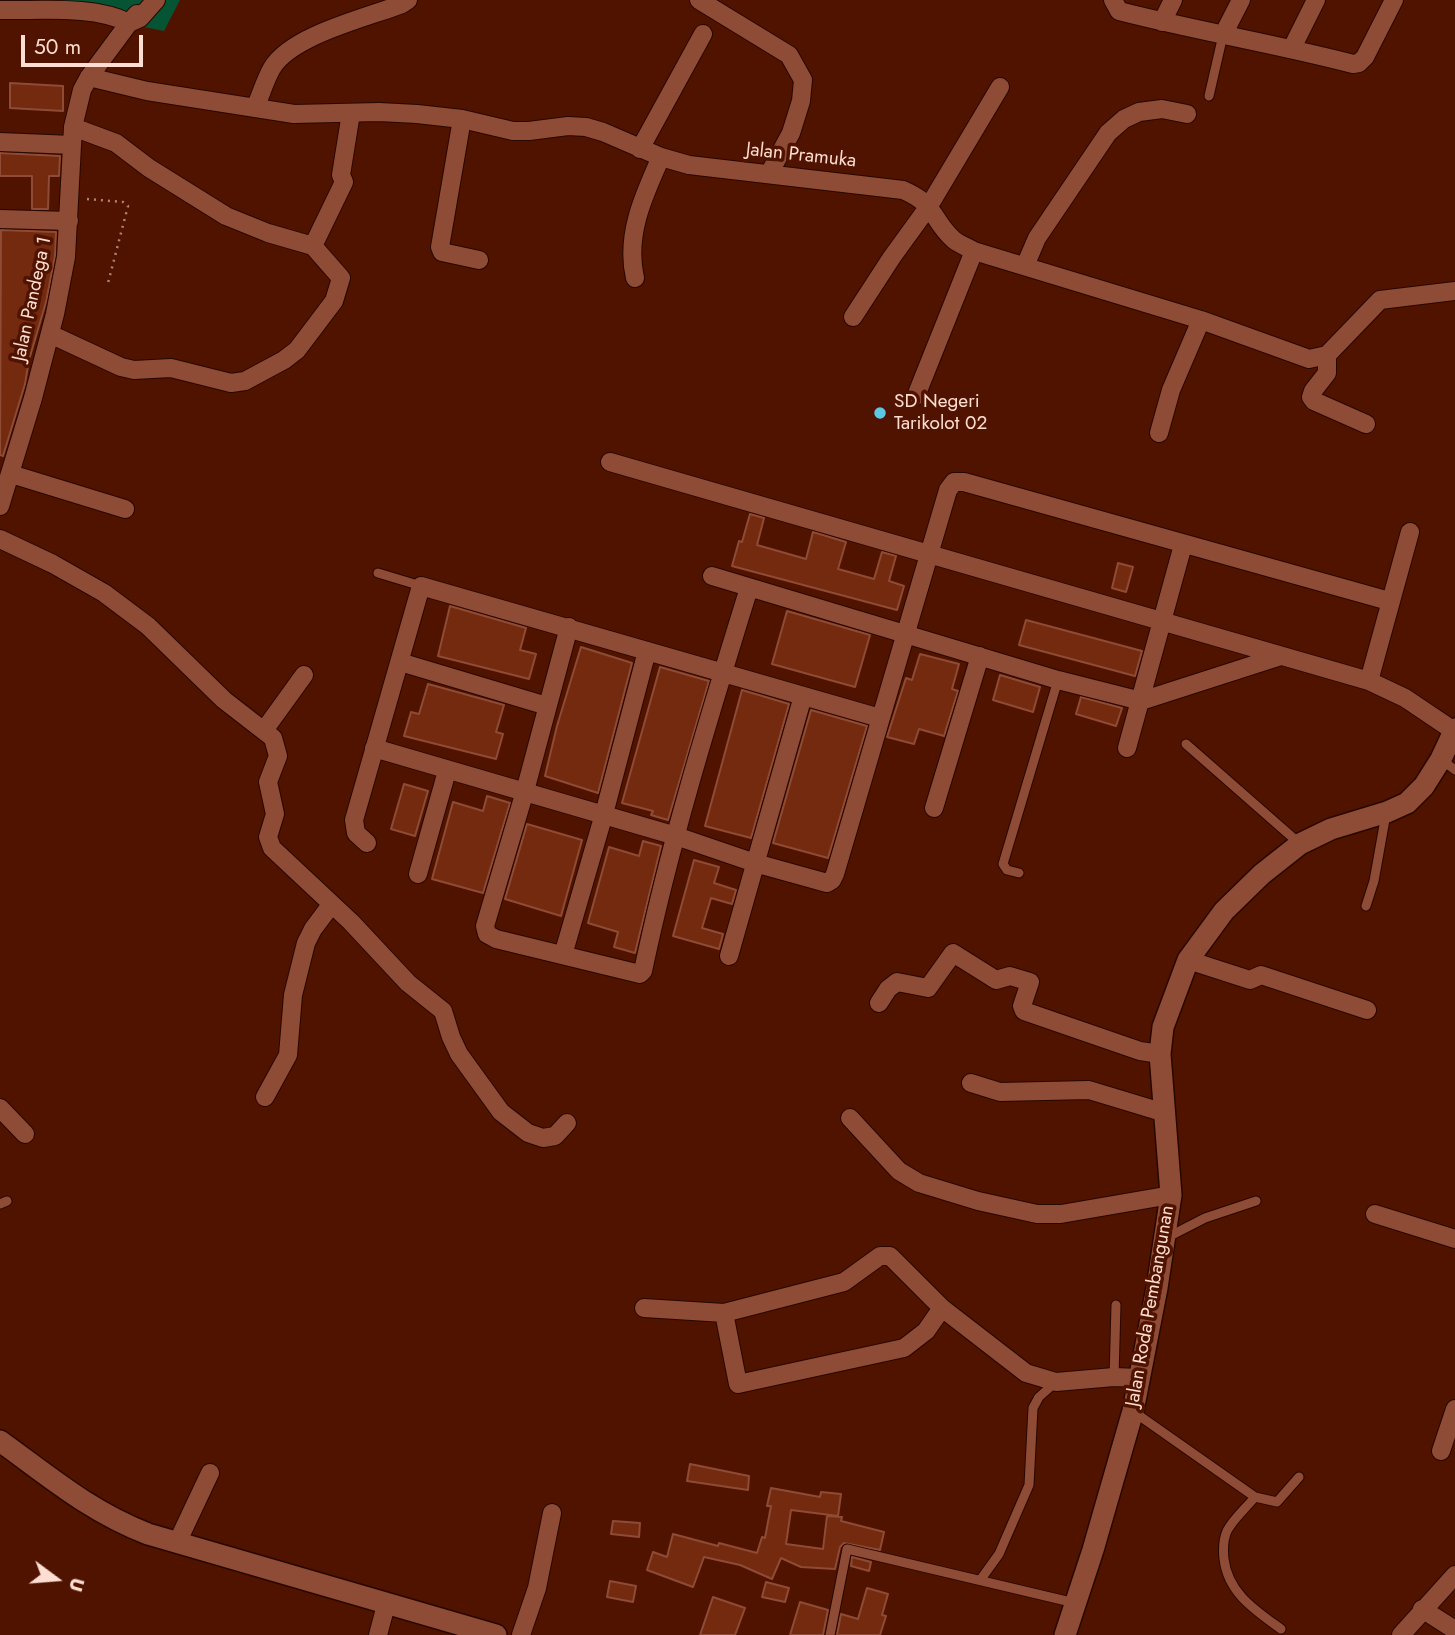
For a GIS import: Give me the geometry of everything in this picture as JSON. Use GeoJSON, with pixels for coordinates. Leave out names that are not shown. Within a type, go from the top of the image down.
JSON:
{"type":"FeatureCollection","features":[{"type":"Feature","properties":{"kind":"street"},"geometry":{"type":"LineString","coordinates":[[89,77],[147,0]]}},
{"type":"Feature","properties":{"kind":"street"},"geometry":{"type":"LineString","coordinates":[[129,23],[140,18],[156,0]]}},
{"type":"Feature","properties":{"kind":"street"},"geometry":{"type":"LineString","coordinates":[[256,108],[271,69],[295,44],[408,0]]}},
{"type":"Feature","properties":{"kind":"street"},"geometry":{"type":"LineString","coordinates":[[699,0],[789,55],[803,80],[801,101],[790,133],[769,174]]}},
{"type":"Feature","properties":{"kind":"street"},"geometry":{"type":"LineString","coordinates":[[1113,0],[1119,11],[1292,48],[1353,64],[1359,63],[1365,57],[1394,0]]}},
{"type":"Feature","properties":{"kind":"street"},"geometry":{"type":"LineString","coordinates":[[1162,22],[1173,0]]}},
{"type":"Feature","properties":{"kind":"street"},"geometry":{"type":"LineString","coordinates":[[1223,35],[1241,0]]}},
{"type":"Feature","properties":{"kind":"street"},"geometry":{"type":"LineString","coordinates":[[1292,48],[1316,0]]}},
{"type":"Feature","properties":{"kind":"street"},"geometry":{"type":"LineString","coordinates":[[0,10],[96,13],[113,15],[129,23]]}},
{"type":"Feature","properties":{"kind":"street"},"geometry":{"type":"LineString","coordinates":[[640,149],[703,34]]}},
{"type":"Feature","properties":{"kind":"street","name":"Jalan Pramuka"},"geometry":{"type":"LineString","coordinates":[[89,77],[147,91],[294,114],[379,112],[461,119],[513,131],[586,127],[660,157],[689,165],[903,190],[929,206],[953,239],[974,251],[1201,320],[1309,359],[1327,355]]}},
{"type":"Feature","properties":{"kind":"street","name":"Jalan Pandega 1"},"geometry":{"type":"LineString","coordinates":[[0,506],[50,334],[66,257],[73,127],[82,89],[89,77]]}},
{"type":"Feature","properties":{"kind":"street"},"geometry":{"type":"LineString","coordinates":[[853,317],[929,206],[1000,87]]}},
{"type":"Feature","properties":{"kind":"street"},"geometry":{"type":"LineString","coordinates":[[1025,266],[1048,220],[1108,133],[1124,119],[1139,112],[1161,109],[1187,114]]}},
{"type":"Feature","properties":{"kind":"street"},"geometry":{"type":"LineString","coordinates":[[313,246],[344,182],[341,175],[351,113]]}},
{"type":"Feature","properties":{"kind":"street"},"geometry":{"type":"LineString","coordinates":[[461,119],[440,247],[447,255],[479,260]]}},
{"type":"Feature","properties":{"kind":"street"},"geometry":{"type":"LineString","coordinates":[[50,334],[121,367],[134,370],[171,368],[230,383],[245,381],[297,350],[336,297],[341,278],[313,246],[268,233],[226,216],[149,168],[116,143],[73,127]]}},
{"type":"Feature","properties":{"kind":"street"},"geometry":{"type":"LineString","coordinates":[[0,142],[72,145]]}},
{"type":"Feature","properties":{"kind":"street"},"geometry":{"type":"LineString","coordinates":[[635,278],[632,243],[640,206],[660,157]]}},
{"type":"Feature","properties":{"kind":"street"},"geometry":{"type":"LineString","coordinates":[[0,219],[69,220]]}},
{"type":"Feature","properties":{"kind":"street"},"geometry":{"type":"LineString","coordinates":[[916,396],[974,251]]}},
{"type":"Feature","properties":{"kind":"street"},"geometry":{"type":"LineString","coordinates":[[1366,424],[1314,401],[1311,397],[1312,391],[1327,373],[1327,355],[1380,300],[1455,291]]}},
{"type":"Feature","properties":{"kind":"street"},"geometry":{"type":"LineString","coordinates":[[1158,433],[1171,390],[1201,320]]}},
{"type":"Feature","properties":{"kind":"street"},"geometry":{"type":"LineString","coordinates":[[610,462],[1369,681],[1405,698],[1454,730]]}},
{"type":"Feature","properties":{"kind":"street"},"geometry":{"type":"LineString","coordinates":[[11,474],[125,509]]}},
{"type":"Feature","properties":{"kind":"street"},"geometry":{"type":"LineString","coordinates":[[374,748],[604,814],[820,883],[832,880],[948,490],[954,482],[964,482],[1389,601]]}},
{"type":"Feature","properties":{"kind":"street"},"geometry":{"type":"LineString","coordinates":[[1369,681],[1410,532]]}},
{"type":"Feature","properties":{"kind":"street"},"geometry":{"type":"LineString","coordinates":[[0,539],[53,564],[104,593],[148,626],[224,700],[273,737],[278,756],[268,782],[275,814],[268,842],[272,848],[351,922],[414,989],[443,1011],[459,1054],[501,1112],[528,1133],[543,1138],[555,1136],[567,1123]]}},
{"type":"Feature","properties":{"kind":"street"},"geometry":{"type":"LineString","coordinates":[[1127,748],[1183,545]]}},
{"type":"Feature","properties":{"kind":"street"},"geometry":{"type":"LineString","coordinates":[[712,576],[1058,680],[1141,701],[1281,656]]}},
{"type":"Feature","properties":{"kind":"street"},"geometry":{"type":"LineString","coordinates":[[367,843],[356,833],[354,820],[421,586],[880,718]]}},
{"type":"Feature","properties":{"kind":"street"},"geometry":{"type":"LineString","coordinates":[[569,627],[485,926],[488,934],[496,939],[638,974],[642,973],[676,836],[749,588]]}},
{"type":"Feature","properties":{"kind":"street"},"geometry":{"type":"LineString","coordinates":[[564,955],[647,651]]}},
{"type":"Feature","properties":{"kind":"street"},"geometry":{"type":"LineString","coordinates":[[934,808],[980,656]]}},
{"type":"Feature","properties":{"kind":"street"},"geometry":{"type":"LineString","coordinates":[[400,662],[547,706]]}},
{"type":"Feature","properties":{"kind":"street"},"geometry":{"type":"LineString","coordinates":[[265,729],[304,675]]}},
{"type":"Feature","properties":{"kind":"street"},"geometry":{"type":"LineString","coordinates":[[729,956],[803,696]]}},
{"type":"Feature","properties":{"kind":"street","name":"Jalan Roda Pembangunan"},"geometry":{"type":"LineString","coordinates":[[1065,1635],[1094,1550],[1133,1411],[1166,1238],[1171,1195],[1160,1054],[1163,1027],[1188,960],[1224,911],[1262,874],[1300,844],[1406,803],[1448,764],[1454,730]]}},
{"type":"Feature","properties":{"kind":"street"},"geometry":{"type":"LineString","coordinates":[[418,874],[447,771]]}},
{"type":"Feature","properties":{"kind":"street"},"geometry":{"type":"LineString","coordinates":[[265,1097],[288,1055],[293,995],[306,943],[331,905]]}},
{"type":"Feature","properties":{"kind":"street"},"geometry":{"type":"LineString","coordinates":[[879,1003],[897,982],[928,988],[953,953],[996,980],[1010,976],[1030,982],[1022,1006],[1024,1011],[1140,1051],[1160,1054]]}},
{"type":"Feature","properties":{"kind":"street"},"geometry":{"type":"LineString","coordinates":[[1188,960],[1250,980],[1261,975],[1367,1010]]}},
{"type":"Feature","properties":{"kind":"street"},"geometry":{"type":"LineString","coordinates":[[971,1083],[1000,1092],[1089,1090],[1165,1113]]}},
{"type":"Feature","properties":{"kind":"street"},"geometry":{"type":"LineString","coordinates":[[0,1108],[25,1134]]}},
{"type":"Feature","properties":{"kind":"street"},"geometry":{"type":"LineString","coordinates":[[850,1118],[899,1171],[919,1183],[978,1201],[1037,1214],[1061,1214],[1171,1195]]}},
{"type":"Feature","properties":{"kind":"street"},"geometry":{"type":"LineString","coordinates":[[1376,1214],[1455,1239]]}},
{"type":"Feature","properties":{"kind":"street"},"geometry":{"type":"LineString","coordinates":[[644,1308],[724,1313],[844,1282],[880,1256],[890,1256],[942,1308],[1026,1373],[1056,1382],[1114,1377],[1139,1378]]}},
{"type":"Feature","properties":{"kind":"street"},"geometry":{"type":"LineString","coordinates":[[724,1313],[738,1384],[904,1348],[926,1331],[942,1308]]}},
{"type":"Feature","properties":{"kind":"street"},"geometry":{"type":"LineString","coordinates":[[1441,1451],[1455,1409]]}},
{"type":"Feature","properties":{"kind":"street"},"geometry":{"type":"LineString","coordinates":[[0,1441],[83,1502],[115,1521],[386,1605],[496,1635]]}},
{"type":"Feature","properties":{"kind":"street"},"geometry":{"type":"LineString","coordinates":[[177,1542],[210,1473]]}},
{"type":"Feature","properties":{"kind":"street"},"geometry":{"type":"LineString","coordinates":[[521,1635],[537,1588],[552,1513]]}},
{"type":"Feature","properties":{"kind":"street"},"geometry":{"type":"LineString","coordinates":[[1401,1635],[1455,1575]]}},
{"type":"Feature","properties":{"kind":"street"},"geometry":{"type":"LineString","coordinates":[[378,1635],[386,1605]]}},
{"type":"Feature","properties":{"kind":"street"},"geometry":{"type":"LineString","coordinates":[[1422,1609],[1455,1630]]}},
{"type":"Feature","properties":{"kind":"lane"},"geometry":{"type":"LineString","coordinates":[[1209,96],[1223,35]]}},
{"type":"Feature","properties":{"kind":"lane"},"geometry":{"type":"LineString","coordinates":[[378,573],[421,586]]}},
{"type":"Feature","properties":{"kind":"lane"},"geometry":{"type":"LineString","coordinates":[[1019,873],[1007,870],[1003,864],[1058,680]]}},
{"type":"Feature","properties":{"kind":"lane"},"geometry":{"type":"LineString","coordinates":[[1186,744],[1300,844]]}},
{"type":"Feature","properties":{"kind":"lane"},"geometry":{"type":"LineString","coordinates":[[1366,905],[1374,881],[1387,812]]}},
{"type":"Feature","properties":{"kind":"lane"},"geometry":{"type":"LineString","coordinates":[[1166,1238],[1205,1218],[1256,1201]]}},
{"type":"Feature","properties":{"kind":"lane"},"geometry":{"type":"LineString","coordinates":[[1114,1377],[1116,1306]]}},
{"type":"Feature","properties":{"kind":"lane"},"geometry":{"type":"LineString","coordinates":[[981,1579],[999,1554],[1029,1485],[1033,1408],[1039,1397],[1056,1382]]}},
{"type":"Feature","properties":{"kind":"lane"},"geometry":{"type":"LineString","coordinates":[[1133,1411],[1255,1497],[1277,1502],[1299,1477]]}},
{"type":"Feature","properties":{"kind":"lane"},"geometry":{"type":"LineString","coordinates":[[1255,1497],[1228,1530],[1223,1552],[1225,1566],[1236,1591],[1248,1605],[1281,1629]]}},
{"type":"Feature","properties":{"kind":"lane"},"geometry":{"type":"LineString","coordinates":[[830,1635],[847,1549],[1075,1602]]}},
{"type":"Feature","properties":{"kind":"path"},"geometry":{"type":"LineString","coordinates":[[70,197],[123,202],[128,206],[108,283]]}},
{"type":"Feature","properties":{"kind":"green space"},"geometry":{"type":"Polygon","coordinates":[[[9,0],[180,0],[164,31],[9,0]]]}},
{"type":"Feature","properties":{"kind":"building"},"geometry":{"type":"Polygon","coordinates":[[[10,83],[63,86],[63,111],[10,108],[10,83]]]}},
{"type":"Feature","properties":{"kind":"building"},"geometry":{"type":"Polygon","coordinates":[[[0,153],[60,156],[59,176],[49,176],[48,209],[32,209],[32,176],[0,176],[0,153]]]}},
{"type":"Feature","properties":{"kind":"building"},"geometry":{"type":"Polygon","coordinates":[[[1,230],[56,232],[55,256],[46,302],[3,456],[0,455],[1,230]]]}},
{"type":"Feature","properties":{"kind":"building"},"geometry":{"type":"Polygon","coordinates":[[[750,514],[764,518],[757,545],[806,559],[813,532],[846,542],[838,569],[874,579],[882,552],[896,556],[889,581],[904,586],[897,610],[732,566],[750,514]]]}},
{"type":"Feature","properties":{"kind":"building"},"geometry":{"type":"Polygon","coordinates":[[[1118,563],[1133,567],[1126,592],[1112,588],[1118,563]]]}},
{"type":"Feature","properties":{"kind":"building"},"geometry":{"type":"Polygon","coordinates":[[[450,606],[526,628],[520,650],[536,654],[529,679],[438,656],[450,606]]]}},
{"type":"Feature","properties":{"kind":"building"},"geometry":{"type":"Polygon","coordinates":[[[787,611],[870,635],[855,687],[772,664],[787,611]]]}},
{"type":"Feature","properties":{"kind":"building"},"geometry":{"type":"Polygon","coordinates":[[[1026,620],[1142,651],[1135,676],[1019,645],[1026,620]]]}},
{"type":"Feature","properties":{"kind":"building"},"geometry":{"type":"Polygon","coordinates":[[[581,647],[632,663],[598,793],[545,776],[581,647]]]}},
{"type":"Feature","properties":{"kind":"building"},"geometry":{"type":"Polygon","coordinates":[[[920,654],[959,664],[952,689],[958,691],[944,736],[919,729],[914,744],[887,737],[906,678],[912,680],[920,654]]]}},
{"type":"Feature","properties":{"kind":"building"},"geometry":{"type":"Polygon","coordinates":[[[660,667],[709,681],[668,820],[651,815],[653,811],[622,803],[660,667]]]}},
{"type":"Feature","properties":{"kind":"building"},"geometry":{"type":"Polygon","coordinates":[[[1000,675],[1040,687],[1033,712],[993,700],[1000,675]]]}},
{"type":"Feature","properties":{"kind":"building"},"geometry":{"type":"Polygon","coordinates":[[[428,684],[504,705],[496,732],[503,734],[496,759],[404,736],[411,712],[419,714],[428,684]]]}},
{"type":"Feature","properties":{"kind":"building"},"geometry":{"type":"Polygon","coordinates":[[[742,690],[789,704],[751,838],[705,826],[742,690]]]}},
{"type":"Feature","properties":{"kind":"building"},"geometry":{"type":"Polygon","coordinates":[[[1081,697],[1122,708],[1116,726],[1076,714],[1081,697]]]}},
{"type":"Feature","properties":{"kind":"building"},"geometry":{"type":"Polygon","coordinates":[[[811,710],[867,726],[828,858],[773,843],[811,710]]]}},
{"type":"Feature","properties":{"kind":"building"},"geometry":{"type":"Polygon","coordinates":[[[404,784],[428,791],[415,836],[391,829],[404,784]]]}},
{"type":"Feature","properties":{"kind":"building"},"geometry":{"type":"Polygon","coordinates":[[[487,796],[510,803],[483,893],[432,879],[453,802],[483,811],[487,796]]]}},
{"type":"Feature","properties":{"kind":"building"},"geometry":{"type":"Polygon","coordinates":[[[527,824],[582,840],[561,916],[505,899],[527,824]]]}},
{"type":"Feature","properties":{"kind":"building"},"geometry":{"type":"Polygon","coordinates":[[[643,841],[661,846],[635,953],[614,947],[618,932],[588,923],[609,847],[639,856],[643,841]]]}},
{"type":"Feature","properties":{"kind":"building"},"geometry":{"type":"Polygon","coordinates":[[[694,860],[719,867],[714,883],[736,890],[732,904],[711,898],[702,928],[723,934],[719,949],[673,936],[694,860]]]}},
{"type":"Feature","properties":{"kind":"building"},"geometry":{"type":"Polygon","coordinates":[[[690,1464],[749,1476],[748,1490],[687,1481],[690,1464]]]}},
{"type":"Feature","properties":{"kind":"building"},"geometry":{"type":"Polygon","coordinates":[[[771,1488],[820,1497],[821,1492],[841,1494],[838,1516],[791,1510],[786,1544],[823,1549],[827,1516],[842,1517],[841,1521],[884,1532],[880,1550],[844,1543],[840,1547],[835,1569],[801,1567],[781,1558],[772,1579],[740,1565],[704,1557],[693,1587],[647,1570],[653,1552],[667,1557],[673,1534],[757,1553],[762,1537],[765,1538],[771,1506],[767,1506],[771,1488]]]}},
{"type":"Feature","properties":{"kind":"building"},"geometry":{"type":"Polygon","coordinates":[[[613,1521],[640,1523],[639,1537],[611,1534],[613,1521]]]}},
{"type":"Feature","properties":{"kind":"building"},"geometry":{"type":"Polygon","coordinates":[[[852,1557],[871,1562],[869,1571],[851,1566],[852,1557]]]}},
{"type":"Feature","properties":{"kind":"building"},"geometry":{"type":"Polygon","coordinates":[[[610,1581],[636,1586],[633,1602],[607,1597],[610,1581]]]}},
{"type":"Feature","properties":{"kind":"building"},"geometry":{"type":"Polygon","coordinates":[[[766,1582],[789,1588],[785,1602],[762,1597],[766,1582]]]}},
{"type":"Feature","properties":{"kind":"building"},"geometry":{"type":"Polygon","coordinates":[[[867,1588],[888,1594],[882,1615],[886,1616],[880,1635],[837,1635],[841,1614],[858,1619],[867,1588]]]}},
{"type":"Feature","properties":{"kind":"building"},"geometry":{"type":"Polygon","coordinates":[[[713,1597],[745,1608],[735,1635],[700,1635],[713,1597]]]}},
{"type":"Feature","properties":{"kind":"building"},"geometry":{"type":"Polygon","coordinates":[[[800,1602],[828,1610],[823,1635],[790,1635],[800,1602]]]}},
{"type":"Feature","properties":{"kind":"place","name":"SD Negeri Tarikolot 02"},"geometry":{"type":"Point","coordinates":[880,413]}}]}
